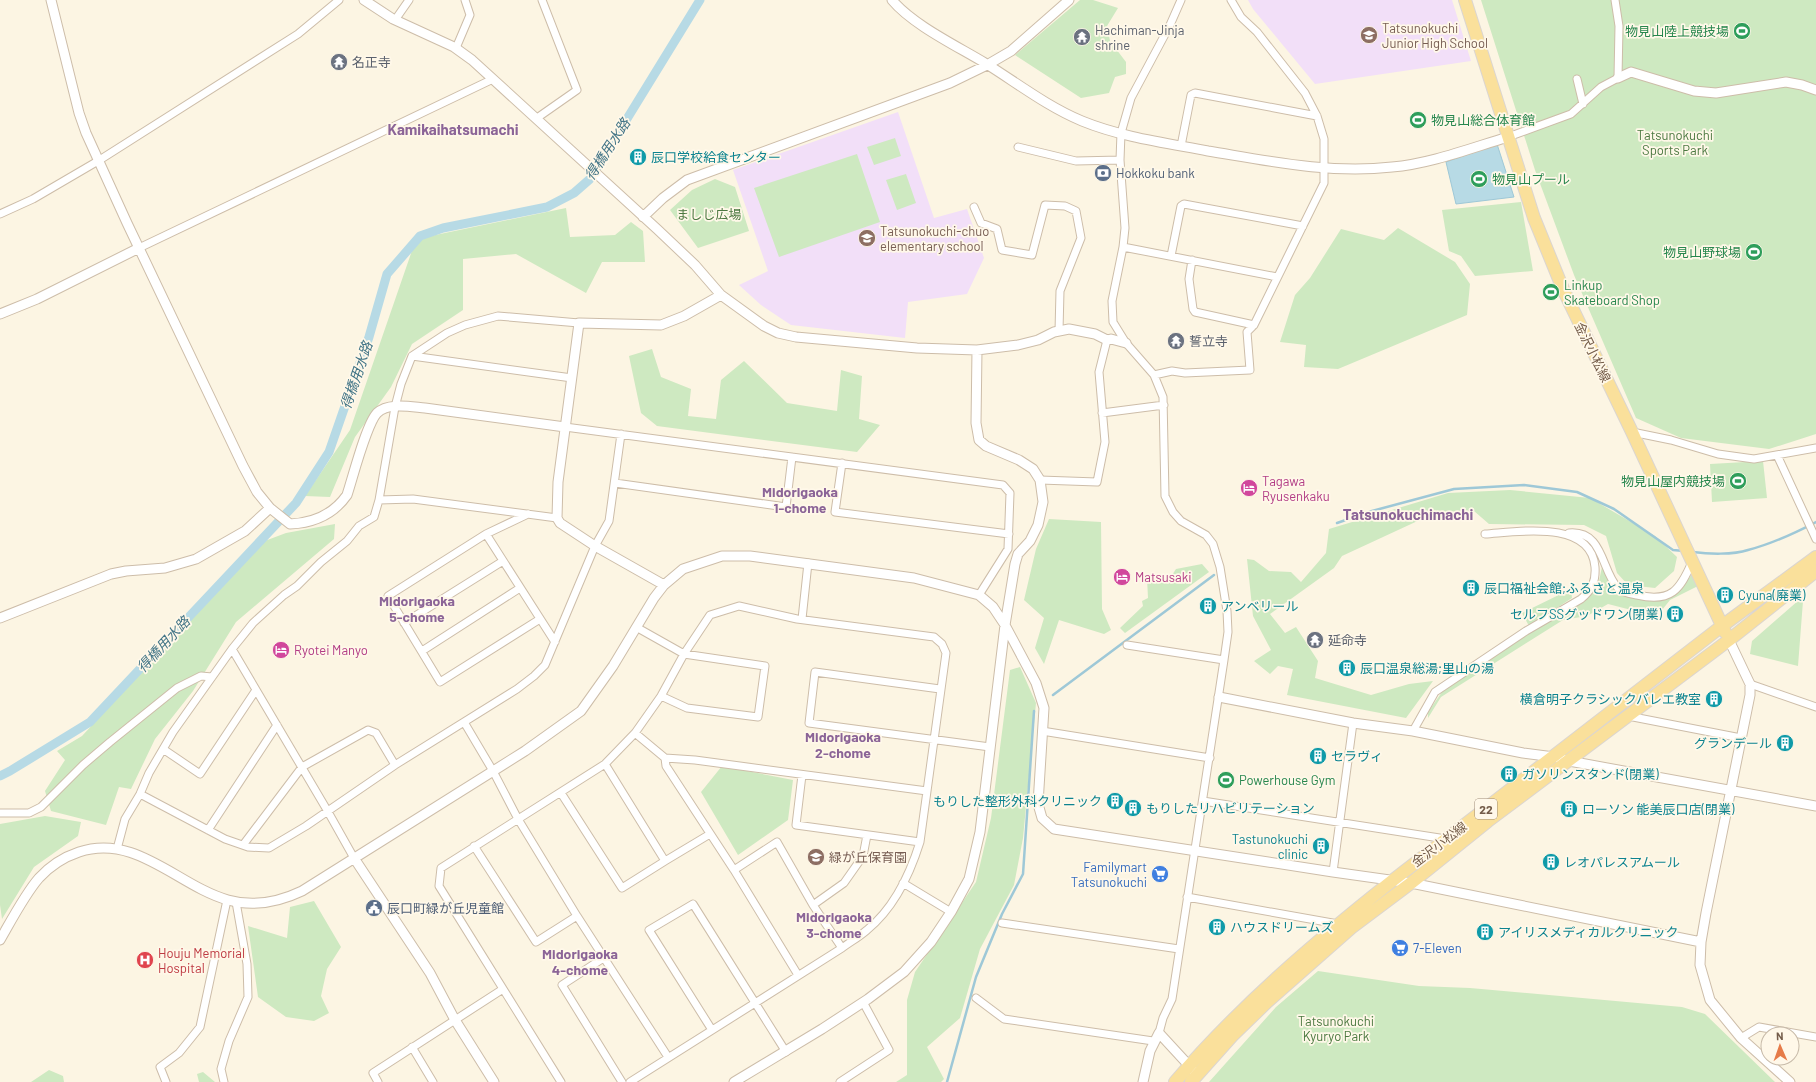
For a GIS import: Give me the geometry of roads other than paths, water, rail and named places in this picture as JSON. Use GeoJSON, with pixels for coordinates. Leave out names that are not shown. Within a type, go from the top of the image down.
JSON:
{"type":"FeatureCollection","features":[{"type":"Feature","properties":{"kind":"main road","name":"金沢小松線"},"geometry":{"type":"LineString","coordinates":[[1464,0],[1534,218],[1562,289],[1632,432],[1729,640]]}},
{"type":"Feature","properties":{"kind":"main road","name":"金沢小松線"},"geometry":{"type":"LineString","coordinates":[[1175,1082],[1213,1040],[1338,924],[1392,880],[1554,757],[1722,626],[1816,557]]}},
{"type":"Feature","properties":{"kind":"main road","name":"金沢小松線"},"geometry":{"type":"LineString","coordinates":[[1195,1078],[1237,1031],[1315,958],[1390,898],[1412,883],[1488,821],[1729,640],[1816,571]]}},
{"type":"Feature","properties":{"kind":"street"},"geometry":{"type":"LineString","coordinates":[[50,0],[79,113],[98,161],[208,395],[250,480],[257,492],[270,508],[290,524],[304,523],[320,518],[340,504],[347,495],[368,430],[377,413],[386,408],[404,406],[426,408],[1003,485],[1010,493],[1008,550],[979,595]]}},
{"type":"Feature","properties":{"kind":"street"},"geometry":{"type":"LineString","coordinates":[[0,214],[33,199],[98,161],[298,34],[339,0]]}},
{"type":"Feature","properties":{"kind":"street"},"geometry":{"type":"LineString","coordinates":[[364,0],[395,20],[456,48],[537,118],[598,174],[695,265],[721,295],[764,326],[778,333],[796,337],[917,348],[977,350],[1018,345],[1038,340],[1059,331],[1083,330],[1107,340],[1111,339],[1126,343]]}},
{"type":"Feature","properties":{"kind":"street"},"geometry":{"type":"LineString","coordinates":[[395,20],[409,0]]}},
{"type":"Feature","properties":{"kind":"street"},"geometry":{"type":"LineString","coordinates":[[456,48],[470,14],[465,0]]}},
{"type":"Feature","properties":{"kind":"street"},"geometry":{"type":"LineString","coordinates":[[537,118],[577,90],[542,0]]}},
{"type":"Feature","properties":{"kind":"street"},"geometry":{"type":"LineString","coordinates":[[892,0],[923,25],[1056,108],[1082,121],[1121,133],[1181,146],[1301,167],[1348,170],[1394,167],[1433,159],[1508,137],[1571,114],[1601,87],[1631,72],[1694,91],[1716,93],[1786,82],[1802,85],[1816,90]]}},
{"type":"Feature","properties":{"kind":"street"},"geometry":{"type":"LineString","coordinates":[[643,217],[663,198],[687,180],[950,84],[1011,51],[1069,0]]}},
{"type":"Feature","properties":{"kind":"street"},"geometry":{"type":"LineString","coordinates":[[1143,1082],[1150,1051],[1172,999],[1194,850],[1210,758],[1228,632],[1227,611],[1220,567],[1213,544],[1206,535],[1181,521],[1173,512],[1165,496],[1163,397],[1154,374],[1126,343],[1112,322],[1112,301],[1123,247],[1125,228],[1120,160],[1121,133],[1131,98],[1181,0]]}},
{"type":"Feature","properties":{"kind":"street"},"geometry":{"type":"LineString","coordinates":[[1154,374],[1172,371],[1185,373],[1250,370],[1247,332],[1254,324],[1324,183],[1324,139],[1317,116],[1301,87],[1258,32],[1241,17],[1231,0]]}},
{"type":"Feature","properties":{"kind":"street"},"geometry":{"type":"LineString","coordinates":[[1615,0],[1619,26],[1618,78]]}},
{"type":"Feature","properties":{"kind":"street"},"geometry":{"type":"LineString","coordinates":[[0,314],[36,299],[139,248],[493,79]]}},
{"type":"Feature","properties":{"kind":"street"},"geometry":{"type":"LineString","coordinates":[[1577,79],[1583,104]]}},
{"type":"Feature","properties":{"kind":"street"},"geometry":{"type":"LineString","coordinates":[[1181,146],[1191,95],[1195,93],[1317,116]]}},
{"type":"Feature","properties":{"kind":"street"},"geometry":{"type":"LineString","coordinates":[[1018,147],[1076,161],[1120,160]]}},
{"type":"Feature","properties":{"kind":"street"},"geometry":{"type":"LineString","coordinates":[[1171,256],[1181,206],[1184,204],[1303,226]]}},
{"type":"Feature","properties":{"kind":"street"},"geometry":{"type":"LineString","coordinates":[[974,206],[981,223],[997,229],[1002,250],[1032,255],[1045,205],[1065,206],[1076,211],[1081,238],[1060,291],[1059,331]]}},
{"type":"Feature","properties":{"kind":"street"},"geometry":{"type":"LineString","coordinates":[[1123,247],[1277,277]]}},
{"type":"Feature","properties":{"kind":"street"},"geometry":{"type":"LineString","coordinates":[[1192,260],[1189,279],[1193,309],[1195,312],[1254,324]]}},
{"type":"Feature","properties":{"kind":"street"},"geometry":{"type":"LineString","coordinates":[[117,849],[125,819],[140,794],[149,773],[174,732],[232,649],[253,623],[284,595],[297,586],[321,562],[347,541],[359,526],[374,517],[379,500],[395,407],[401,384],[412,356],[447,333],[466,325],[498,316],[579,323],[660,325],[684,316],[721,295]]}},
{"type":"Feature","properties":{"kind":"street"},"geometry":{"type":"LineString","coordinates":[[579,323],[558,482],[557,518],[560,523],[595,546],[664,585]]}},
{"type":"Feature","properties":{"kind":"street"},"geometry":{"type":"LineString","coordinates":[[1040,480],[1097,482],[1104,442],[1100,372],[1107,340]]}},
{"type":"Feature","properties":{"kind":"street"},"geometry":{"type":"LineString","coordinates":[[734,1082],[746,1079],[863,1002],[904,972],[931,942],[951,912],[969,879],[980,832],[1005,625],[1018,554],[1030,541],[1038,526],[1041,514],[1042,491],[1040,480],[1033,469],[1019,460],[986,446],[979,440],[976,423],[977,350]]}},
{"type":"Feature","properties":{"kind":"street"},"geometry":{"type":"LineString","coordinates":[[412,356],[572,378]]}},
{"type":"Feature","properties":{"kind":"street"},"geometry":{"type":"LineString","coordinates":[[1102,413],[1164,405]]}},
{"type":"Feature","properties":{"kind":"street"},"geometry":{"type":"LineString","coordinates":[[1632,432],[1671,440],[1718,454],[1754,459],[1816,448]]}},
{"type":"Feature","properties":{"kind":"street"},"geometry":{"type":"LineString","coordinates":[[140,794],[225,839],[243,845],[269,848],[306,826],[327,810],[395,765],[517,690],[545,665],[595,546],[609,521],[621,434]]}},
{"type":"Feature","properties":{"kind":"street"},"geometry":{"type":"LineString","coordinates":[[1777,455],[1816,539]]}},
{"type":"Feature","properties":{"kind":"street"},"geometry":{"type":"LineString","coordinates":[[615,483],[786,506],[792,457]]}},
{"type":"Feature","properties":{"kind":"street"},"geometry":{"type":"LineString","coordinates":[[842,463],[834,512],[1009,534]]}},
{"type":"Feature","properties":{"kind":"street"},"geometry":{"type":"LineString","coordinates":[[379,500],[413,499],[557,518]]}},
{"type":"Feature","properties":{"kind":"street"},"geometry":{"type":"LineString","coordinates":[[0,618],[111,574],[126,570],[165,568],[182,565],[196,559],[245,531],[270,508]]}},
{"type":"Feature","properties":{"kind":"street"},"geometry":{"type":"LineString","coordinates":[[528,514],[486,534],[388,596],[440,682],[540,619]]}},
{"type":"Feature","properties":{"kind":"street"},"geometry":{"type":"LineString","coordinates":[[1485,534],[1518,532],[1567,534],[1578,532],[1592,541],[1602,554],[1612,582],[1619,590],[1643,597],[1658,598],[1675,590],[1682,583],[1689,556]]}},
{"type":"Feature","properties":{"kind":"street"},"geometry":{"type":"LineString","coordinates":[[486,534],[555,642]]}},
{"type":"Feature","properties":{"kind":"street"},"geometry":{"type":"LineString","coordinates":[[1413,731],[1435,692],[1526,631],[1588,593],[1593,584],[1595,564],[1584,542],[1567,534]]}},
{"type":"Feature","properties":{"kind":"street"},"geometry":{"type":"LineString","coordinates":[[0,940],[37,882],[51,867],[62,859],[86,850],[117,849],[144,857],[227,900],[236,902],[270,902],[287,898],[302,891],[525,751],[581,711],[613,666],[654,598],[664,585],[683,569],[722,556],[750,556],[914,578],[979,595],[993,607],[1005,625],[1036,683],[1044,708],[1038,804],[1042,818],[1054,829],[1412,883],[1701,942]]}},
{"type":"Feature","properties":{"kind":"street"},"geometry":{"type":"LineString","coordinates":[[404,623],[503,561]]}},
{"type":"Feature","properties":{"kind":"street"},"geometry":{"type":"LineString","coordinates":[[802,619],[808,563]]}},
{"type":"Feature","properties":{"kind":"street"},"geometry":{"type":"LineString","coordinates":[[422,651],[520,588]]}},
{"type":"Feature","properties":{"kind":"street"},"geometry":{"type":"LineString","coordinates":[[561,1082],[502,989],[440,886],[441,868],[605,764],[635,733],[661,696],[684,654],[710,615],[739,606],[802,619],[934,637],[942,644],[946,653],[920,842],[913,864],[903,883],[887,907],[868,930],[842,948],[630,1082]]}},
{"type":"Feature","properties":{"kind":"street"},"geometry":{"type":"LineString","coordinates":[[636,627],[684,654],[765,666],[758,717],[686,708],[661,696]]}},
{"type":"Feature","properties":{"kind":"street"},"geometry":{"type":"LineString","coordinates":[[1729,640],[1750,684],[1750,695],[1701,942],[1700,965],[1710,1000],[1741,1038],[1790,1082]]}},
{"type":"Feature","properties":{"kind":"street"},"geometry":{"type":"LineString","coordinates":[[1127,646],[1224,660]]}},
{"type":"Feature","properties":{"kind":"street"},"geometry":{"type":"LineString","coordinates":[[232,649],[354,858],[430,973],[455,1020],[494,1082]]}},
{"type":"Feature","properties":{"kind":"street"},"geometry":{"type":"LineString","coordinates":[[940,689],[815,672],[809,723],[990,747]]}},
{"type":"Feature","properties":{"kind":"street"},"geometry":{"type":"LineString","coordinates":[[0,813],[29,813],[41,807],[99,751],[177,688],[201,676],[212,677]]}},
{"type":"Feature","properties":{"kind":"street"},"geometry":{"type":"LineString","coordinates":[[1750,684],[1816,707]]}},
{"type":"Feature","properties":{"kind":"street"},"geometry":{"type":"LineString","coordinates":[[163,749],[200,774],[256,690]]}},
{"type":"Feature","properties":{"kind":"street"},"geometry":{"type":"LineString","coordinates":[[1219,697],[1353,723],[1413,731],[1523,753],[1554,757],[1816,806]]}},
{"type":"Feature","properties":{"kind":"street"},"geometry":{"type":"LineString","coordinates":[[1628,716],[1741,738]]}},
{"type":"Feature","properties":{"kind":"street"},"geometry":{"type":"LineString","coordinates":[[464,722],[493,771],[518,819],[577,916],[605,957],[668,1057]]}},
{"type":"Feature","properties":{"kind":"street"},"geometry":{"type":"LineString","coordinates":[[1333,872],[1353,723]]}},
{"type":"Feature","properties":{"kind":"street"},"geometry":{"type":"LineString","coordinates":[[208,830],[277,725]]}},
{"type":"Feature","properties":{"kind":"street"},"geometry":{"type":"LineString","coordinates":[[243,845],[302,767],[368,730],[376,733],[395,765]]}},
{"type":"Feature","properties":{"kind":"street"},"geometry":{"type":"LineString","coordinates":[[1042,731],[1210,758]]}},
{"type":"Feature","properties":{"kind":"street"},"geometry":{"type":"LineString","coordinates":[[635,733],[665,758],[695,760],[927,791]]}},
{"type":"Feature","properties":{"kind":"street"},"geometry":{"type":"LineString","coordinates":[[665,758],[666,766],[734,870],[798,975]]}},
{"type":"Feature","properties":{"kind":"street"},"geometry":{"type":"LineString","coordinates":[[605,764],[665,861]]}},
{"type":"Feature","properties":{"kind":"street"},"geometry":{"type":"LineString","coordinates":[[802,775],[796,825],[920,842]]}},
{"type":"Feature","properties":{"kind":"street"},"geometry":{"type":"LineString","coordinates":[[561,793],[622,888],[710,834]]}},
{"type":"Feature","properties":{"kind":"street"},"geometry":{"type":"LineString","coordinates":[[1203,801],[1446,839]]}},
{"type":"Feature","properties":{"kind":"street"},"geometry":{"type":"LineString","coordinates":[[813,905],[844,883],[863,856],[867,835]]}},
{"type":"Feature","properties":{"kind":"street"},"geometry":{"type":"LineString","coordinates":[[734,870],[777,842],[813,905],[842,948]]}},
{"type":"Feature","properties":{"kind":"street"},"geometry":{"type":"LineString","coordinates":[[474,846],[536,942],[577,916]]}},
{"type":"Feature","properties":{"kind":"street"},"geometry":{"type":"LineString","coordinates":[[903,883],[951,912]]}},
{"type":"Feature","properties":{"kind":"street"},"geometry":{"type":"LineString","coordinates":[[1187,897],[1338,924]]}},
{"type":"Feature","properties":{"kind":"street"},"geometry":{"type":"LineString","coordinates":[[166,1082],[160,1067],[179,1053],[200,1027],[227,900]]}},
{"type":"Feature","properties":{"kind":"street"},"geometry":{"type":"LineString","coordinates":[[224,1082],[221,1069],[229,1042],[248,997],[247,964],[236,902]]}},
{"type":"Feature","properties":{"kind":"street"},"geometry":{"type":"LineString","coordinates":[[712,1030],[649,930],[693,904],[756,1002],[786,1052]]}},
{"type":"Feature","properties":{"kind":"street"},"geometry":{"type":"LineString","coordinates":[[1002,923],[1179,949]]}},
{"type":"Feature","properties":{"kind":"street"},"geometry":{"type":"LineString","coordinates":[[605,957],[562,985],[622,1082]]}},
{"type":"Feature","properties":{"kind":"street"},"geometry":{"type":"LineString","coordinates":[[378,1082],[373,1073],[502,989]]}},
{"type":"Feature","properties":{"kind":"street"},"geometry":{"type":"LineString","coordinates":[[976,998],[1004,1019],[1156,1037],[1189,1066],[1195,1078]]}},
{"type":"Feature","properties":{"kind":"street"},"geometry":{"type":"LineString","coordinates":[[840,1082],[889,1050],[863,1002]]}},
{"type":"Feature","properties":{"kind":"street"},"geometry":{"type":"LineString","coordinates":[[1741,1038],[1759,1027],[1816,1037]]}},
{"type":"Feature","properties":{"kind":"street"},"geometry":{"type":"LineString","coordinates":[[412,1047],[433,1082]]}},
{"type":"Feature","properties":{"kind":"water","name":"物見山プール"},"geometry":{"type":"Polygon","coordinates":[[[1497,144],[1514,197],[1456,204],[1446,162],[1497,144]]]}},
{"type":"Feature","properties":{"kind":"waterway","name":"得橋用水路"},"geometry":{"type":"LineString","coordinates":[[0,776],[90,722],[296,503],[329,452],[369,337],[387,274],[420,236],[443,228],[547,207],[574,193],[590,179],[700,0]]}},
{"type":"Feature","properties":{"kind":"waterway"},"geometry":{"type":"LineString","coordinates":[[1337,523],[1372,511],[1454,489],[1524,485],[1577,492],[1614,509],[1673,550],[1684,551]]}},
{"type":"Feature","properties":{"kind":"waterway"},"geometry":{"type":"LineString","coordinates":[[1693,552],[1720,554],[1742,552],[1757,548],[1816,522]]}},
{"type":"Feature","properties":{"kind":"waterway"},"geometry":{"type":"LineString","coordinates":[[1053,695],[1214,575]]}},
{"type":"Feature","properties":{"kind":"waterway"},"geometry":{"type":"LineString","coordinates":[[947,1082],[976,977],[1002,914],[1023,874],[1034,711]]}},
{"type":"Feature","properties":{"kind":"place","name":"物見山陸上競技場"},"geometry":{"type":"Point","coordinates":[1742,31]}},
{"type":"Feature","properties":{"kind":"place","name":"Tatsunokuchi Junior High School"},"geometry":{"type":"Point","coordinates":[1369,35]}},
{"type":"Feature","properties":{"kind":"place","name":"Hachiman-Jinja shrine"},"geometry":{"type":"Point","coordinates":[1082,37]}},
{"type":"Feature","properties":{"kind":"place","name":"名正寺"},"geometry":{"type":"Point","coordinates":[339,62]}},
{"type":"Feature","properties":{"kind":"place","name":"物見山総合体育館"},"geometry":{"type":"Point","coordinates":[1418,120]}},
{"type":"Feature","properties":{"kind":"place","name":"辰口学校給食センター"},"geometry":{"type":"Point","coordinates":[638,157]}},
{"type":"Feature","properties":{"kind":"place","name":"Hokkoku bank"},"geometry":{"type":"Point","coordinates":[1103,173]}},
{"type":"Feature","properties":{"kind":"place","name":"物見山プール"},"geometry":{"type":"Point","coordinates":[1479,179]}},
{"type":"Feature","properties":{"kind":"place","name":"Tatsunokuchi-chuo elementary school"},"geometry":{"type":"Point","coordinates":[867,238]}},
{"type":"Feature","properties":{"kind":"place","name":"物見山野球場"},"geometry":{"type":"Point","coordinates":[1754,252]}},
{"type":"Feature","properties":{"kind":"place","name":"Linkup Skateboard Shop"},"geometry":{"type":"Point","coordinates":[1551,292]}},
{"type":"Feature","properties":{"kind":"place","name":"誓立寺"},"geometry":{"type":"Point","coordinates":[1176,341]}},
{"type":"Feature","properties":{"kind":"place","name":"物見山屋内競技場"},"geometry":{"type":"Point","coordinates":[1738,481]}},
{"type":"Feature","properties":{"kind":"place","name":"Tagawa Ryusenkaku"},"geometry":{"type":"Point","coordinates":[1249,488]}},
{"type":"Feature","properties":{"kind":"place","name":"Matsusaki"},"geometry":{"type":"Point","coordinates":[1122,577]}},
{"type":"Feature","properties":{"kind":"place","name":"辰口福祉会館;ふるさと温泉"},"geometry":{"type":"Point","coordinates":[1471,588]}},
{"type":"Feature","properties":{"kind":"place","name":"Cyuna(廃業)"},"geometry":{"type":"Point","coordinates":[1725,595]}},
{"type":"Feature","properties":{"kind":"place","name":"アンベリール"},"geometry":{"type":"Point","coordinates":[1208,606]}},
{"type":"Feature","properties":{"kind":"place","name":"セルフSSグッドワン(閉業)"},"geometry":{"type":"Point","coordinates":[1675,614]}},
{"type":"Feature","properties":{"kind":"place","name":"延命寺"},"geometry":{"type":"Point","coordinates":[1315,640]}},
{"type":"Feature","properties":{"kind":"place","name":"Ryotei Manyo"},"geometry":{"type":"Point","coordinates":[281,650]}},
{"type":"Feature","properties":{"kind":"place","name":"辰口温泉総湯;里山の湯"},"geometry":{"type":"Point","coordinates":[1347,668]}},
{"type":"Feature","properties":{"kind":"place","name":"横倉明子クラシックバレエ教室"},"geometry":{"type":"Point","coordinates":[1714,699]}},
{"type":"Feature","properties":{"kind":"place","name":"グランデール"},"geometry":{"type":"Point","coordinates":[1785,743]}},
{"type":"Feature","properties":{"kind":"place","name":"セラヴィ"},"geometry":{"type":"Point","coordinates":[1318,756]}},
{"type":"Feature","properties":{"kind":"place","name":"ガソリンスタンド(閉業)"},"geometry":{"type":"Point","coordinates":[1509,774]}},
{"type":"Feature","properties":{"kind":"place","name":"Powerhouse Gym"},"geometry":{"type":"Point","coordinates":[1226,780]}},
{"type":"Feature","properties":{"kind":"place","name":"もりした整形外科クリニック"},"geometry":{"type":"Point","coordinates":[1115,801]}},
{"type":"Feature","properties":{"kind":"place","name":"もりしたリハビリテーション"},"geometry":{"type":"Point","coordinates":[1133,808]}},
{"type":"Feature","properties":{"kind":"place","name":"ローソン 能美辰口店(閉業)"},"geometry":{"type":"Point","coordinates":[1569,809]}},
{"type":"Feature","properties":{"kind":"place","name":"Tastunokuchi clinic"},"geometry":{"type":"Point","coordinates":[1321,846]}},
{"type":"Feature","properties":{"kind":"place","name":"緑が丘保育園"},"geometry":{"type":"Point","coordinates":[816,857]}},
{"type":"Feature","properties":{"kind":"place","name":"レオパレスアムール"},"geometry":{"type":"Point","coordinates":[1551,862]}},
{"type":"Feature","properties":{"kind":"place","name":"Familymart Tatsunokuchi"},"geometry":{"type":"Point","coordinates":[1160,874]}},
{"type":"Feature","properties":{"kind":"place","name":"辰口町緑が丘児童館"},"geometry":{"type":"Point","coordinates":[374,908]}},
{"type":"Feature","properties":{"kind":"place","name":"ハウスドリームズ"},"geometry":{"type":"Point","coordinates":[1217,927]}},
{"type":"Feature","properties":{"kind":"place","name":"アイリスメディカルクリニック"},"geometry":{"type":"Point","coordinates":[1485,932]}},
{"type":"Feature","properties":{"kind":"place","name":"7-Eleven"},"geometry":{"type":"Point","coordinates":[1400,948]}},
{"type":"Feature","properties":{"kind":"place","name":"Houju Memorial Hospital"},"geometry":{"type":"Point","coordinates":[145,960]}},
{"type":"Feature","properties":{"kind":"district","name":"Kamikaihatsumachi"},"geometry":{"type":"Point","coordinates":[453,129]}},
{"type":"Feature","properties":{"kind":"district","name":"Midorigaoka 1-chome"},"geometry":{"type":"Point","coordinates":[800,500]}},
{"type":"Feature","properties":{"kind":"district","name":"Tatsunokuchimachi"},"geometry":{"type":"Point","coordinates":[1408,514]}},
{"type":"Feature","properties":{"kind":"district","name":"Midorigaoka 5-chome"},"geometry":{"type":"Point","coordinates":[417,608]}},
{"type":"Feature","properties":{"kind":"district","name":"Midorigaoka 2-chome"},"geometry":{"type":"Point","coordinates":[843,744]}},
{"type":"Feature","properties":{"kind":"district","name":"Midorigaoka 3-chome"},"geometry":{"type":"Point","coordinates":[834,924]}},
{"type":"Feature","properties":{"kind":"district","name":"Midorigaoka 4-chome"},"geometry":{"type":"Point","coordinates":[580,962]}},
{"type":"Feature","properties":{"kind":"park label","name":"Tatsunokuchi Sports Park"},"geometry":{"type":"Point","coordinates":[1675,142]}},
{"type":"Feature","properties":{"kind":"park label","name":"ましじ広場"},"geometry":{"type":"Point","coordinates":[709,214]}},
{"type":"Feature","properties":{"kind":"park label","name":"Tatsunokuchi Kyuryo Park"},"geometry":{"type":"Point","coordinates":[1336,1028]}}]}
